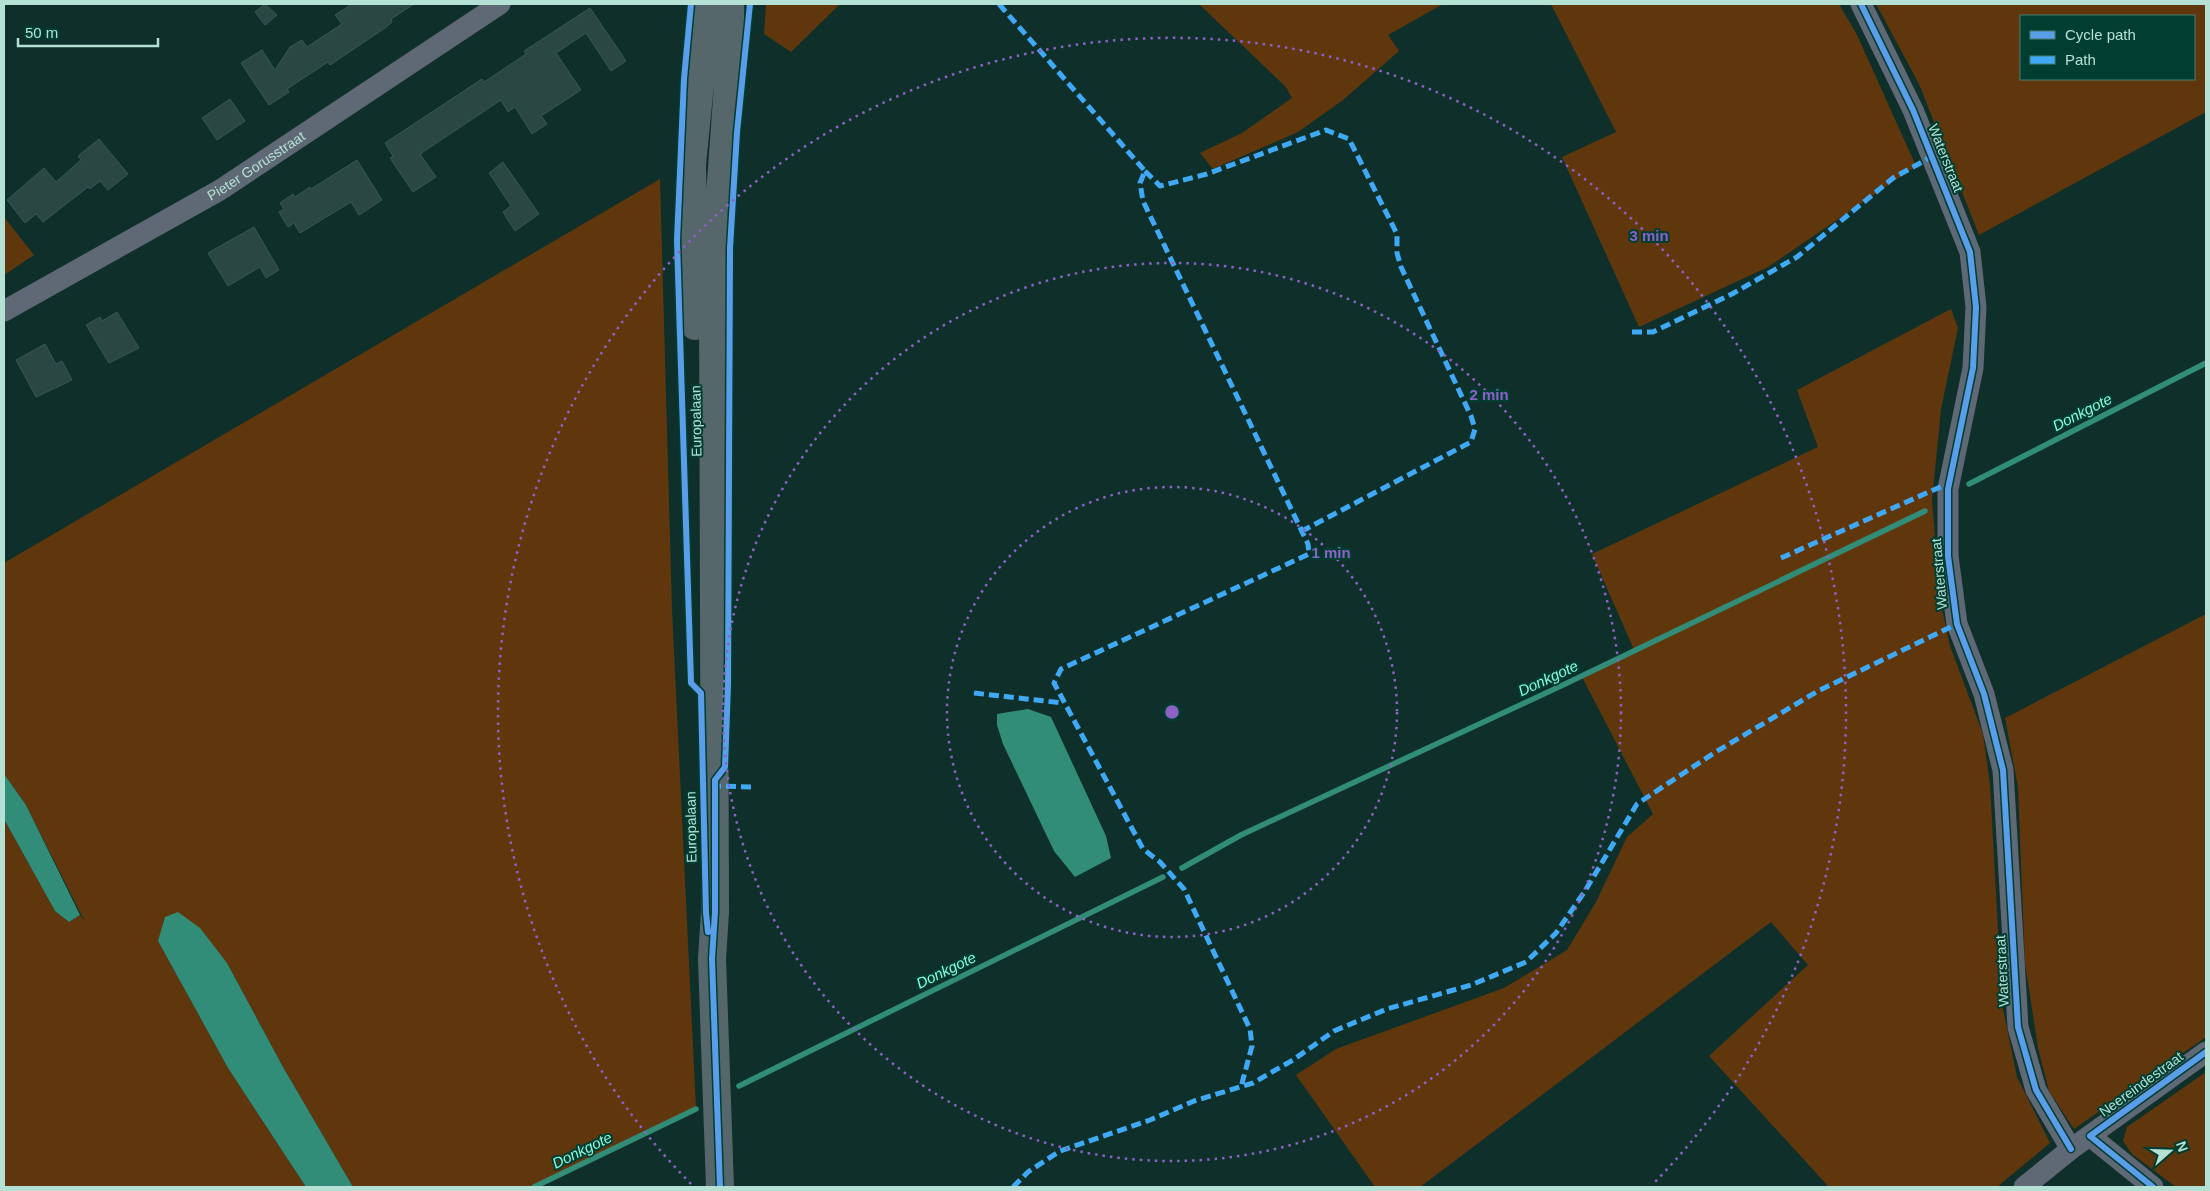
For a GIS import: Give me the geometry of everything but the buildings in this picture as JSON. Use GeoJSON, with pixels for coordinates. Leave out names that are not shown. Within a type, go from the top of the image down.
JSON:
{"type":"FeatureCollection","features":[{"type":"Feature","properties":{"kind":"main road","name":"Europalaan"},"geometry":{"type":"LineString","coordinates":[[708,4],[692,164],[705,904],[712,959],[720,1187]]}},
{"type":"Feature","properties":{"kind":"main road","name":"Europalaan"},"geometry":{"type":"LineString","coordinates":[[712,959],[715,912],[713,292],[731,44],[730,4]]}},
{"type":"Feature","properties":{"kind":"street","name":"Pieter Gorusstraat"},"geometry":{"type":"LineString","coordinates":[[4,311],[220,190],[500,4]]}},
{"type":"Feature","properties":{"kind":"street","name":"Waterstraat"},"geometry":{"type":"LineString","coordinates":[[1861,4],[1913,110],[1970,252],[1976,307],[1973,368],[1948,489],[1948,556],[1957,624],[1984,694],[2003,770],[2018,1027],[2036,1090],[2071,1149]]}},
{"type":"Feature","properties":{"kind":"street","name":"Neereindestraat"},"geometry":{"type":"LineString","coordinates":[[2024,1187],[2071,1149],[2206,1052]]}},
{"type":"Feature","properties":{"kind":"street"},"geometry":{"type":"LineString","coordinates":[[2090,1136],[2153,1187]]}},
{"type":"Feature","properties":{"kind":"shaded area"},"geometry":{"type":"Polygon","coordinates":[[[766,4],[840,4],[791,52],[764,34],[766,4]]]}},
{"type":"Feature","properties":{"kind":"shaded area"},"geometry":{"type":"Polygon","coordinates":[[[1199,4],[1443,4],[1388,35],[1399,51],[1343,100],[1298,132],[1213,169],[1200,153],[1242,133],[1292,98],[1286,87],[1199,4]]]}},
{"type":"Feature","properties":{"kind":"shaded area"},"geometry":{"type":"Polygon","coordinates":[[[1551,4],[1839,4],[1857,35],[1916,166],[1768,267],[1639,327],[1562,157],[1616,132],[1551,4]]]}},
{"type":"Feature","properties":{"kind":"shaded area"},"geometry":{"type":"Polygon","coordinates":[[[1876,4],[2206,4],[2206,112],[1979,235],[1919,84],[1876,4]]]}},
{"type":"Feature","properties":{"kind":"shaded area"},"geometry":{"type":"Polygon","coordinates":[[[660,179],[672,610],[696,1109],[534,1187],[353,1187],[283,1067],[227,963],[158,941],[228,1068],[306,1187],[4,1187],[4,819],[55,911],[69,922],[80,915],[85,922],[26,805],[4,774],[4,563],[660,179]]]}},
{"type":"Feature","properties":{"kind":"shaded area"},"geometry":{"type":"Polygon","coordinates":[[[4,217],[34,255],[4,275],[4,217]]]}},
{"type":"Feature","properties":{"kind":"shaded area"},"geometry":{"type":"Polygon","coordinates":[[[1951,309],[1958,328],[1941,409],[1932,500],[1940,600],[1950,646],[1983,734],[1990,784],[2002,1004],[2017,1077],[2050,1143],[1997,1187],[1829,1187],[1709,1056],[1808,965],[1771,922],[1420,1187],[1375,1187],[1296,1075],[1336,1049],[1504,988],[1567,950],[1596,902],[1627,837],[1653,814],[1582,677],[1635,652],[1592,554],[1818,447],[1797,390],[1951,309]]]}},
{"type":"Feature","properties":{"kind":"shaded area"},"geometry":{"type":"Polygon","coordinates":[[[2206,614],[2206,1037],[2074,1129],[2049,1091],[2038,1048],[2025,963],[2018,787],[2005,718],[2206,614]]]}},
{"type":"Feature","properties":{"kind":"shaded area"},"geometry":{"type":"Polygon","coordinates":[[[1028,709],[1051,717],[1106,836],[1111,858],[1075,877],[1054,851],[1003,744],[997,725],[997,714],[1028,709]]]}},
{"type":"Feature","properties":{"kind":"shaded area"},"geometry":{"type":"Polygon","coordinates":[[[4,774],[26,805],[80,915],[69,922],[55,911],[4,819],[4,774]]]}},
{"type":"Feature","properties":{"kind":"shaded area"},"geometry":{"type":"Polygon","coordinates":[[[178,912],[200,928],[227,963],[283,1067],[353,1187],[306,1187],[228,1068],[158,941],[165,917],[178,912]]]}},
{"type":"Feature","properties":{"kind":"shaded area"},"geometry":{"type":"Polygon","coordinates":[[[2206,1072],[2206,1187],[2176,1187],[2132,1154],[2123,1141],[2127,1127],[2206,1072]]]}},
{"type":"Feature","properties":{"kind":"waterway","name":"Donkgote"},"geometry":{"type":"LineString","coordinates":[[1969,484],[2206,363]]}},
{"type":"Feature","properties":{"kind":"waterway","name":"Donkgote"},"geometry":{"type":"LineString","coordinates":[[1182,868],[1241,835],[1563,685],[1925,511]]}},
{"type":"Feature","properties":{"kind":"waterway","name":"Donkgote"},"geometry":{"type":"LineString","coordinates":[[739,1086],[1163,877]]}},
{"type":"Feature","properties":{"kind":"waterway","name":"Donkgote"},"geometry":{"type":"LineString","coordinates":[[534,1187],[696,1109]]}},
{"type":"Feature","properties":{"kind":"marked path"},"geometry":{"type":"LineString","coordinates":[[999,4],[1145,171],[1140,183],[1143,201],[1308,544],[1309,554],[1061,669],[1054,683],[1143,849],[1160,862],[1184,889],[1250,1029],[1252,1046],[1241,1087]]}},
{"type":"Feature","properties":{"kind":"marked path"},"geometry":{"type":"LineString","coordinates":[[1145,171],[1160,186],[1207,174],[1326,130],[1349,139],[1397,234],[1397,253],[1401,267],[1471,416],[1475,429],[1471,442],[1302,531]]}},
{"type":"Feature","properties":{"kind":"marked path"},"geometry":{"type":"LineString","coordinates":[[1632,332],[1653,332],[1732,294],[1797,257],[1893,178],[1933,156]]}},
{"type":"Feature","properties":{"kind":"marked path"},"geometry":{"type":"LineString","coordinates":[[1781,558],[1949,483]]}},
{"type":"Feature","properties":{"kind":"marked path"},"geometry":{"type":"LineString","coordinates":[[1013,1187],[1028,1172],[1060,1151],[1150,1120],[1194,1101],[1253,1083],[1293,1060],[1334,1031],[1387,1009],[1471,985],[1526,962],[1556,933],[1585,891],[1637,804],[1714,753],[1818,691],[1957,624]]}},
{"type":"Feature","properties":{"kind":"marked path"},"geometry":{"type":"LineString","coordinates":[[974,693],[1063,703]]}},
{"type":"Feature","properties":{"kind":"marked path"},"geometry":{"type":"LineString","coordinates":[[711,786],[754,787]]}},
{"type":"Feature","properties":{"kind":"cycle path"},"geometry":{"type":"LineString","coordinates":[[691,4],[684,79],[677,241],[691,683],[701,693],[708,932]]}},
{"type":"Feature","properties":{"kind":"cycle path"},"geometry":{"type":"LineString","coordinates":[[720,1187],[712,959],[715,912],[715,780],[725,767],[728,684],[730,248],[737,132],[750,4]]}},
{"type":"Feature","properties":{"kind":"cycle path"},"geometry":{"type":"LineString","coordinates":[[1861,4],[1913,110],[1970,252],[1976,307],[1973,368],[1948,489],[1948,556],[1957,624],[1984,694],[2003,770],[2018,1027],[2036,1090],[2071,1149]]}},
{"type":"Feature","properties":{"kind":"cycle path"},"geometry":{"type":"LineString","coordinates":[[2153,1187],[2090,1136],[2206,1052]]}}]}
